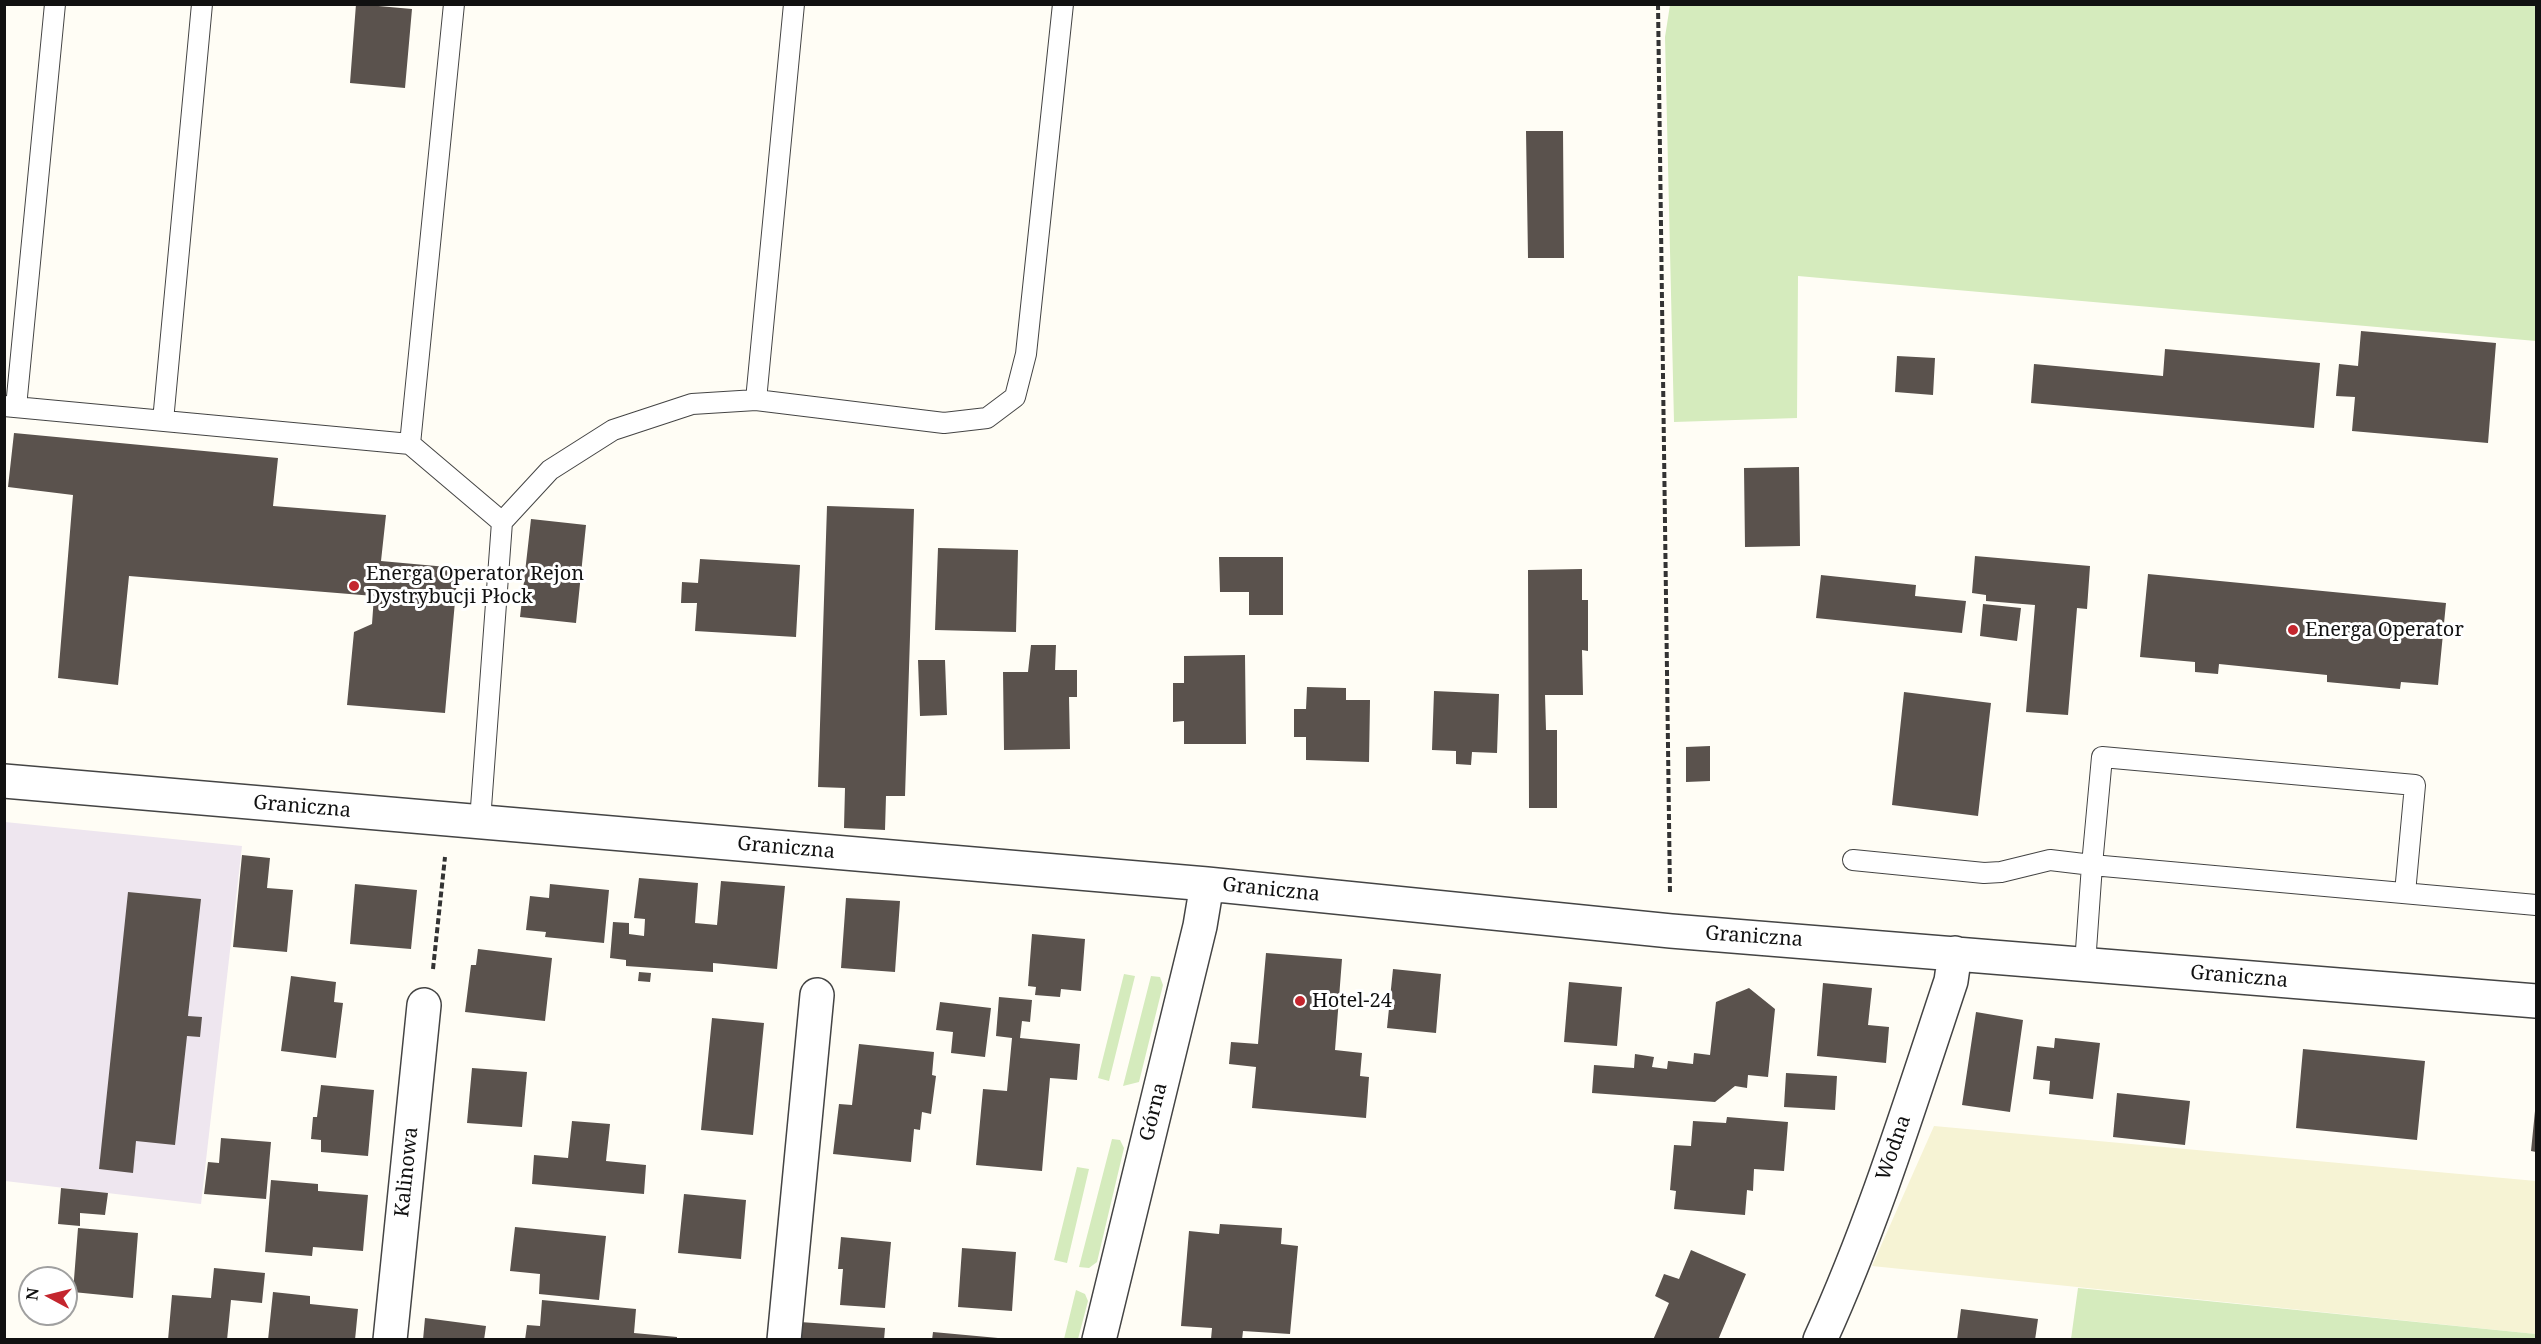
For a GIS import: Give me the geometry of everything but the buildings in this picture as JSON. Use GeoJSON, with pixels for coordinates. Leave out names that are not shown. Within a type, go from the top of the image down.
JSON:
{"type":"FeatureCollection","features":[{"type":"Feature","properties":{"kind":"street","name":"Graniczna"},"geometry":{"type":"LineString","coordinates":[[4,781],[1207,884],[1671,931],[2536,1001]]}},
{"type":"Feature","properties":{"kind":"street","name":"Górna"},"geometry":{"type":"LineString","coordinates":[[1099,1340],[1200,926],[1207,884]]}},
{"type":"Feature","properties":{"kind":"street","name":"Wodna"},"geometry":{"type":"LineString","coordinates":[[1820,1340],[1859,1245],[1897,1142],[1951,981],[1955,953]]}},
{"type":"Feature","properties":{"kind":"street"},"geometry":{"type":"LineString","coordinates":[[784,1340],[817,995]]}},
{"type":"Feature","properties":{"kind":"street","name":"Kalinowa"},"geometry":{"type":"LineString","coordinates":[[390,1340],[424,1005]]}},
{"type":"Feature","properties":{"kind":"lane"},"geometry":{"type":"LineString","coordinates":[[55,4],[10,406],[410,444],[502,522]]}},
{"type":"Feature","properties":{"kind":"lane"},"geometry":{"type":"LineString","coordinates":[[163,421],[202,4]]}},
{"type":"Feature","properties":{"kind":"lane"},"geometry":{"type":"LineString","coordinates":[[410,444],[454,4]]}},
{"type":"Feature","properties":{"kind":"lane"},"geometry":{"type":"LineString","coordinates":[[756,400],[794,4]]}},
{"type":"Feature","properties":{"kind":"lane"},"geometry":{"type":"LineString","coordinates":[[464,820],[502,522],[550,470],[613,430],[692,404],[756,400],[944,423],[987,418],[1015,397],[1026,354],[1063,4]]}},
{"type":"Feature","properties":{"kind":"lane"},"geometry":{"type":"LineString","coordinates":[[2085,964],[2102,757],[2415,785],[2405,893]]}},
{"type":"Feature","properties":{"kind":"lane"},"geometry":{"type":"LineString","coordinates":[[1853,860],[1984,873],[2010,871],[2050,860],[2536,905]]}},
{"type":"Feature","properties":{"kind":"path"},"geometry":{"type":"LineString","coordinates":[[1658,4],[1671,931]]}},
{"type":"Feature","properties":{"kind":"path"},"geometry":{"type":"LineString","coordinates":[[424,1005],[464,820]]}},
{"type":"Feature","properties":{"kind":"shaded area"},"geometry":{"type":"Polygon","coordinates":[[[5,822],[242,846],[201,1204],[5,1181],[5,822]]]}},
{"type":"Feature","properties":{"kind":"shaded area"},"geometry":{"type":"Polygon","coordinates":[[[1934,1126],[2536,1181],[2536,1334],[1872,1266],[1934,1126]]]}},
{"type":"Feature","properties":{"kind":"green space"},"geometry":{"type":"Polygon","coordinates":[[[1670,5],[2536,5],[2536,341],[1798,276],[1797,418],[1674,422],[1665,37],[1670,5]]]}},
{"type":"Feature","properties":{"kind":"green space"},"geometry":{"type":"Polygon","coordinates":[[[1124,974],[1135,976],[1109,1081],[1098,1078],[1124,974]]]}},
{"type":"Feature","properties":{"kind":"green space"},"geometry":{"type":"Polygon","coordinates":[[[1151,976],[1160,977],[1163,985],[1139,1082],[1123,1086],[1151,976]]]}},
{"type":"Feature","properties":{"kind":"green space"},"geometry":{"type":"Polygon","coordinates":[[[1112,1139],[1120,1140],[1124,1148],[1097,1262],[1089,1268],[1079,1267],[1112,1139]]]}},
{"type":"Feature","properties":{"kind":"green space"},"geometry":{"type":"Polygon","coordinates":[[[1077,1167],[1089,1169],[1067,1263],[1054,1260],[1077,1167]]]}},
{"type":"Feature","properties":{"kind":"green space"},"geometry":{"type":"Polygon","coordinates":[[[2078,1288],[2536,1334],[2536,1339],[2071,1339],[2078,1288]]]}},
{"type":"Feature","properties":{"kind":"green space"},"geometry":{"type":"Polygon","coordinates":[[[1076,1290],[1085,1294],[1088,1301],[1078,1339],[1064,1339],[1076,1290]]]}},
{"type":"Feature","properties":{"kind":"place","name":"Energa Operator Rejon Dystrybucji Płock"},"geometry":{"type":"Point","coordinates":[354,586]}},
{"type":"Feature","properties":{"kind":"place","name":"Energa Operator"},"geometry":{"type":"Point","coordinates":[2293,630]}},
{"type":"Feature","properties":{"kind":"place","name":"Hotel-24"},"geometry":{"type":"Point","coordinates":[1300,1001]}}]}
